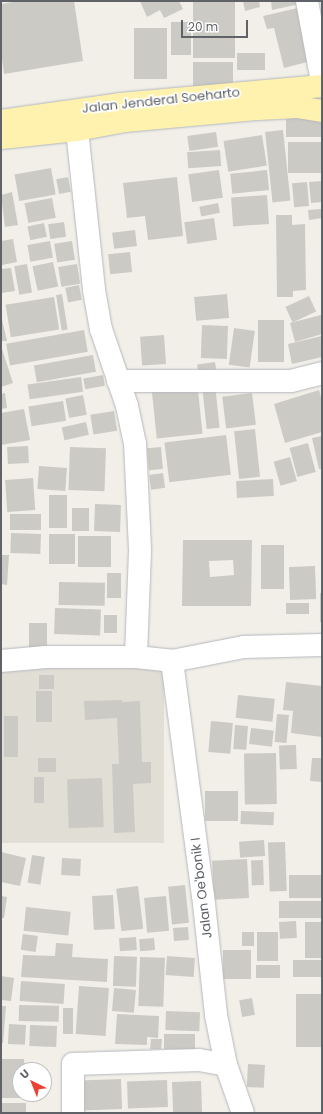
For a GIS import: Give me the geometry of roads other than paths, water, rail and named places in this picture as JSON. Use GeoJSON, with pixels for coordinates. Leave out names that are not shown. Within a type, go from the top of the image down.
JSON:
{"type":"FeatureCollection","features":[{"type":"Feature","properties":{"kind":"main road","name":"Jalan Jenderal Soeharto"},"geometry":{"type":"LineString","coordinates":[[1,121],[128,104],[322,86]]}},
{"type":"Feature","properties":{"kind":"main road","name":"Jalan Jenderal Soeharto"},"geometry":{"type":"LineString","coordinates":[[1,138],[77,130],[125,121],[258,109],[297,108],[322,111]]}},
{"type":"Feature","properties":{"kind":"street"},"geometry":{"type":"LineString","coordinates":[[307,1],[322,82]]}},
{"type":"Feature","properties":{"kind":"street"},"geometry":{"type":"LineString","coordinates":[[77,130],[94,290],[101,329],[127,406],[135,443],[140,551],[136,657]]}},
{"type":"Feature","properties":{"kind":"street"},"geometry":{"type":"LineString","coordinates":[[118,381],[291,381],[322,373]]}},
{"type":"Feature","properties":{"kind":"street"},"geometry":{"type":"LineString","coordinates":[[1,661],[46,657],[136,657],[172,661],[244,647],[322,646]]}},
{"type":"Feature","properties":{"kind":"street","name":"Jalan Oe'bonik I"},"geometry":{"type":"LineString","coordinates":[[172,661],[203,894],[216,1015],[226,1066],[243,1113]]}},
{"type":"Feature","properties":{"kind":"street"},"geometry":{"type":"LineString","coordinates":[[72,1113],[73,1064],[199,1060],[226,1066]]}}]}
